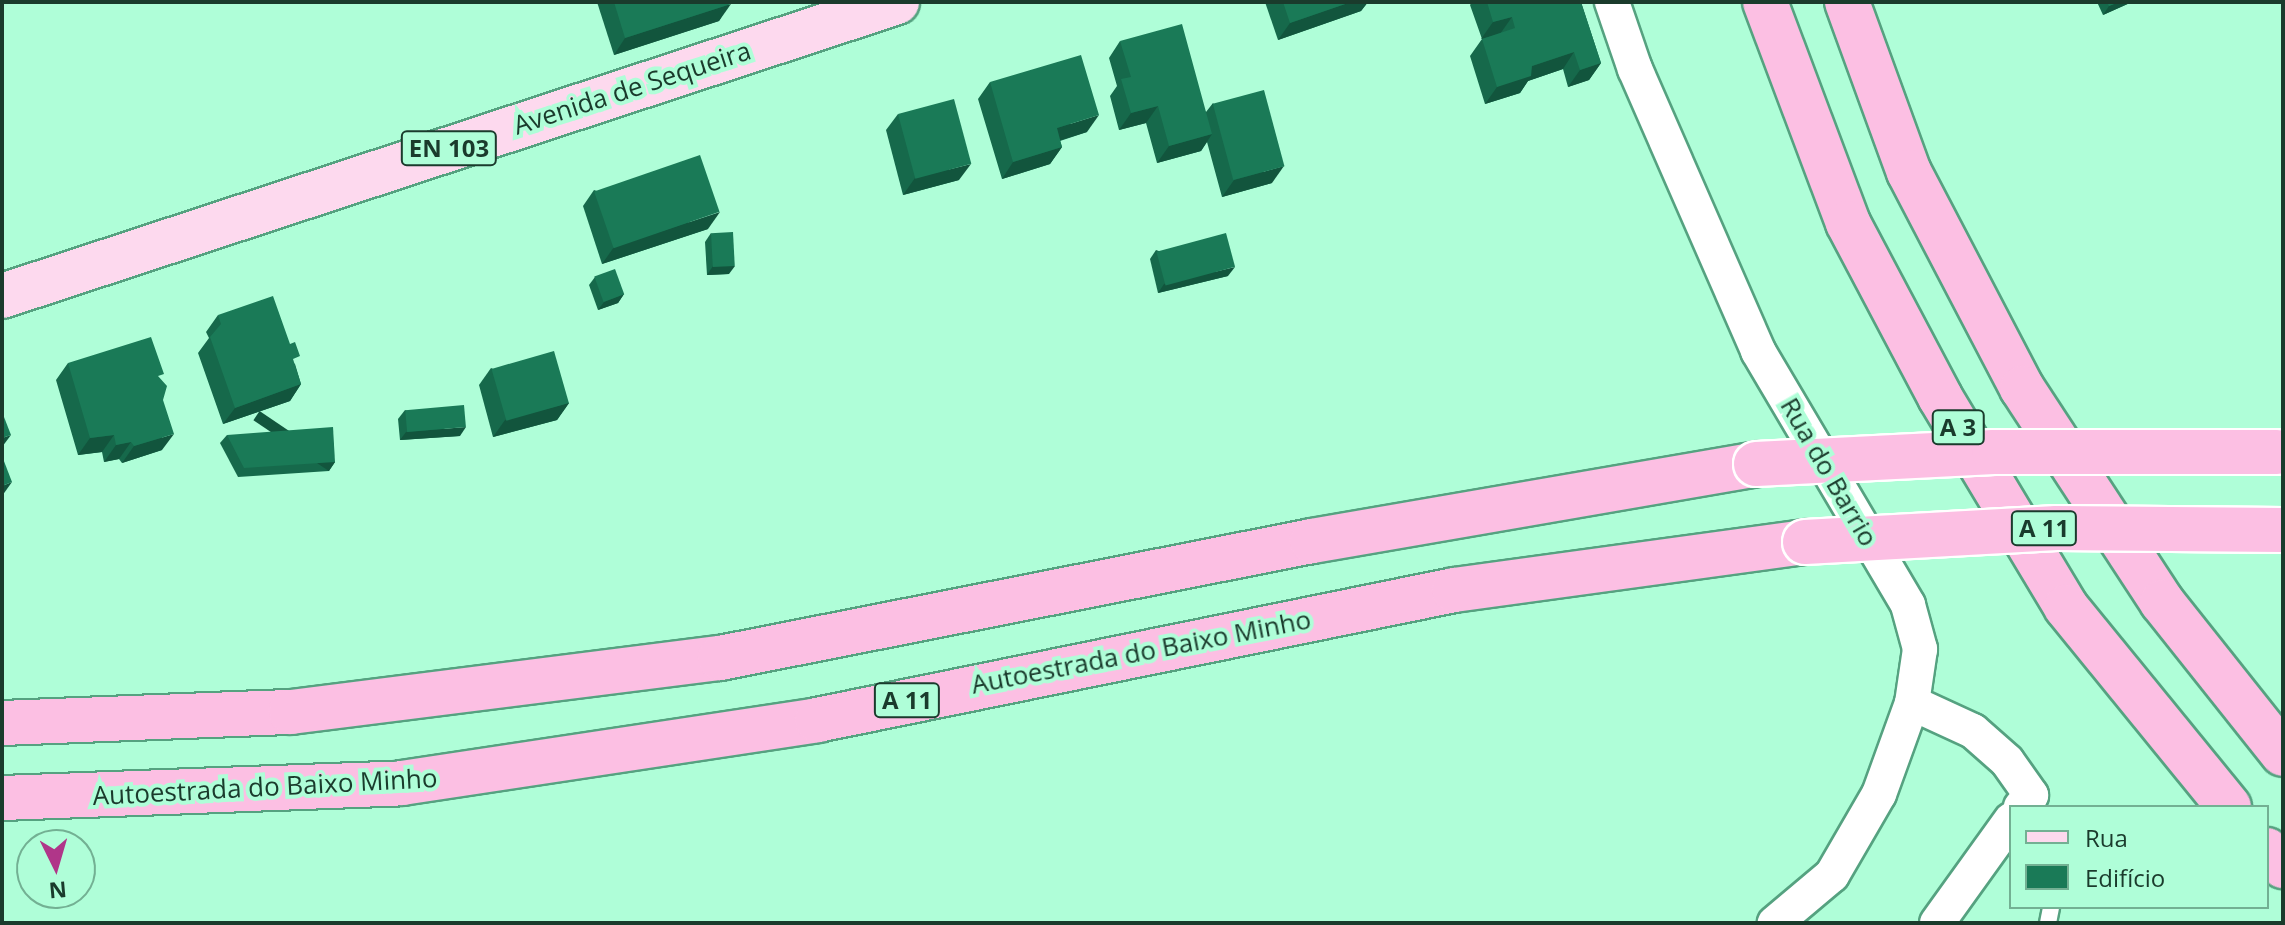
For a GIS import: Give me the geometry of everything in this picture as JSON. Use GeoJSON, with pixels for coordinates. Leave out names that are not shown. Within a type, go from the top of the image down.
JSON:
{"type":"FeatureCollection","features":[{"type":"Feature","properties":{"kind":"highway","name":"A 3"},"geometry":{"type":"LineString","coordinates":[[1765,2],[1848,223],[1940,397],[2066,607],[2227,805]]}},
{"type":"Feature","properties":{"kind":"highway"},"geometry":{"type":"LineString","coordinates":[[1847,2],[1909,172],[2022,388],[2162,602],[2283,754]]}},
{"type":"Feature","properties":{"kind":"highway"},"geometry":{"type":"LineString","coordinates":[[2,723],[291,712],[720,658],[1312,541],[1756,464],[1994,452],[2280,452]]}},
{"type":"Feature","properties":{"kind":"highway","name":"Autoestrada do Baixo Minho"},"geometry":{"type":"LineString","coordinates":[[2,798],[402,783],[817,720],[1454,590],[1805,542],[2057,528],[2283,530]]}},
{"type":"Feature","properties":{"kind":"main road","name":"Avenida de Sequeira"},"geometry":{"type":"LineString","coordinates":[[2,296],[897,2]]}},
{"type":"Feature","properties":{"kind":"street","name":"Rua do Barrio"},"geometry":{"type":"LineString","coordinates":[[1612,2],[1635,69],[1758,351],[1908,605],[1920,649],[1912,703],[1879,794],[1832,875],[1775,923]]}},
{"type":"Feature","properties":{"kind":"street"},"geometry":{"type":"LineString","coordinates":[[1912,703],[1973,731],[2007,761],[2024,805]]}},
{"type":"Feature","properties":{"kind":"street"},"geometry":{"type":"LineString","coordinates":[[1937,923],[2009,828]]}},
{"type":"Feature","properties":{"kind":"building"},"geometry":{"type":"Polygon","coordinates":[[[614,2],[730,2],[731,4],[625,38],[614,2]]]}},
{"type":"Feature","properties":{"kind":"building"},"geometry":{"type":"Polygon","coordinates":[[[1283,2],[1351,2],[1290,23],[1283,2]]]}},
{"type":"Feature","properties":{"kind":"building"},"geometry":{"type":"Polygon","coordinates":[[[1487,2],[1581,2],[1601,63],[1580,70],[1574,52],[1532,66],[1531,76],[1497,87],[1482,39],[1515,28],[1512,17],[1493,22],[1487,2]]]}},
{"type":"Feature","properties":{"kind":"building"},"geometry":{"type":"Polygon","coordinates":[[[1182,24],[1212,134],[1169,146],[1158,106],[1131,113],[1121,79],[1131,77],[1120,41],[1182,24]]]}},
{"type":"Feature","properties":{"kind":"building"},"geometry":{"type":"Polygon","coordinates":[[[1081,55],[1099,115],[1057,128],[1062,147],[1013,162],[990,82],[1081,55]]]}},
{"type":"Feature","properties":{"kind":"building"},"geometry":{"type":"Polygon","coordinates":[[[1264,90],[1284,166],[1233,180],[1213,104],[1264,90]]]}},
{"type":"Feature","properties":{"kind":"building"},"geometry":{"type":"Polygon","coordinates":[[[954,99],[971,164],[915,179],[898,114],[954,99]]]}},
{"type":"Feature","properties":{"kind":"building"},"geometry":{"type":"Polygon","coordinates":[[[700,155],[720,212],[614,248],[594,191],[700,155]]]}},
{"type":"Feature","properties":{"kind":"building"},"geometry":{"type":"Polygon","coordinates":[[[733,232],[735,266],[713,267],[711,233],[733,232]]]}},
{"type":"Feature","properties":{"kind":"building"},"geometry":{"type":"Polygon","coordinates":[[[1226,233],[1235,267],[1166,285],[1156,252],[1226,233]]]}},
{"type":"Feature","properties":{"kind":"building"},"geometry":{"type":"Polygon","coordinates":[[[615,269],[624,294],[604,302],[594,277],[615,269]]]}},
{"type":"Feature","properties":{"kind":"building"},"geometry":{"type":"Polygon","coordinates":[[[273,296],[290,344],[295,342],[300,356],[293,359],[301,384],[235,408],[210,337],[221,324],[218,315],[273,296]]]}},
{"type":"Feature","properties":{"kind":"building"},"geometry":{"type":"Polygon","coordinates":[[[151,337],[164,374],[158,376],[167,386],[163,400],[174,434],[134,446],[131,442],[116,445],[114,435],[90,438],[68,363],[151,337]]]}},
{"type":"Feature","properties":{"kind":"building"},"geometry":{"type":"Polygon","coordinates":[[[554,351],[569,403],[506,421],[492,369],[554,351]]]}},
{"type":"Feature","properties":{"kind":"building"},"geometry":{"type":"Polygon","coordinates":[[[464,405],[466,427],[407,432],[405,410],[464,405]]]}},
{"type":"Feature","properties":{"kind":"building"},"geometry":{"type":"Polygon","coordinates":[[[2,417],[11,435],[2,438],[2,417]]]}},
{"type":"Feature","properties":{"kind":"building"},"geometry":{"type":"Polygon","coordinates":[[[333,427],[335,462],[244,468],[227,435],[333,427]]]}},
{"type":"Feature","properties":{"kind":"building"},"geometry":{"type":"Polygon","coordinates":[[[2,456],[12,482],[2,486],[2,456]]]}}]}
